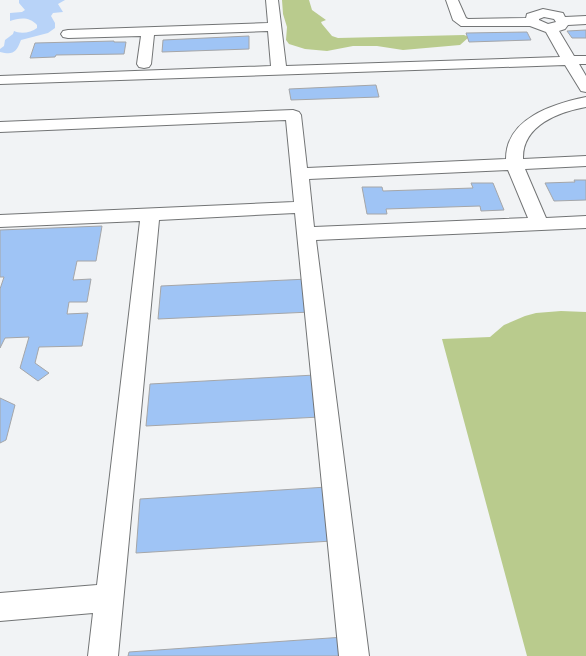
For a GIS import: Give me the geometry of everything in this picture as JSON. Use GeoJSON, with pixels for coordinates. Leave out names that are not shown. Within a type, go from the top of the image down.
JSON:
{"type":"FeatureCollection","features":[{"type":"Feature","properties":{"kind":"lane"},"geometry":{"type":"LineString","coordinates":[[272,0],[279,65]]}},
{"type":"Feature","properties":{"kind":"lane"},"geometry":{"type":"LineString","coordinates":[[452,0],[460,20],[466,23],[538,18],[553,15],[563,21],[586,20]]}},
{"type":"Feature","properties":{"kind":"lane"},"geometry":{"type":"LineString","coordinates":[[534,0],[540,26],[550,28],[559,27],[563,21]]}},
{"type":"Feature","properties":{"kind":"lane"},"geometry":{"type":"LineString","coordinates":[[68,34],[274,27]]}},
{"type":"Feature","properties":{"kind":"lane"},"geometry":{"type":"LineString","coordinates":[[550,28],[586,88]]}},
{"type":"Feature","properties":{"kind":"lane"},"geometry":{"type":"LineString","coordinates":[[144,64],[148,32]]}},
{"type":"Feature","properties":{"kind":"lane"},"geometry":{"type":"LineString","coordinates":[[0,80],[279,65],[566,55],[586,49]]}},
{"type":"Feature","properties":{"kind":"lane"},"geometry":{"type":"LineString","coordinates":[[566,55],[586,60]]}},
{"type":"Feature","properties":{"kind":"lane"},"geometry":{"type":"LineString","coordinates":[[0,68],[144,64],[279,65]]}},
{"type":"Feature","properties":{"kind":"lane"},"geometry":{"type":"LineString","coordinates":[[540,224],[515,164],[518,140],[532,123],[544,114],[560,108],[586,102]]}},
{"type":"Feature","properties":{"kind":"lane"},"geometry":{"type":"LineString","coordinates":[[0,127],[293,115],[354,656]]}},
{"type":"Feature","properties":{"kind":"lane"},"geometry":{"type":"LineString","coordinates":[[300,174],[586,161]]}},
{"type":"Feature","properties":{"kind":"lane"},"geometry":{"type":"LineString","coordinates":[[0,221],[304,207]]}},
{"type":"Feature","properties":{"kind":"lane"},"geometry":{"type":"LineString","coordinates":[[103,656],[150,215]]}},
{"type":"Feature","properties":{"kind":"lane"},"geometry":{"type":"LineString","coordinates":[[306,234],[586,222]]}},
{"type":"Feature","properties":{"kind":"lane"},"geometry":{"type":"LineString","coordinates":[[0,607],[110,598]]}},
{"type":"Feature","properties":{"kind":"green space"},"geometry":{"type":"Polygon","coordinates":[[[282,0],[309,0],[312,10],[326,20],[321,22],[322,24],[332,36],[338,38],[464,35],[469,37],[460,45],[403,50],[377,46],[353,46],[327,51],[305,49],[289,44],[286,40],[287,27],[283,14],[282,0]]]}},
{"type":"Feature","properties":{"kind":"green space"},"geometry":{"type":"Polygon","coordinates":[[[561,311],[586,312],[586,656],[527,656],[442,339],[490,337],[504,325],[525,316],[536,313],[561,311]]]}},
{"type":"Feature","properties":{"kind":"water"},"geometry":{"type":"Polygon","coordinates":[[[19,0],[65,0],[58,4],[63,12],[53,13],[51,16],[55,23],[55,28],[48,33],[21,40],[14,52],[0,52],[0,49],[4,46],[5,40],[13,34],[14,31],[26,32],[37,28],[37,25],[31,20],[20,19],[10,21],[10,13],[22,12],[25,10],[19,3],[19,0]]]}},
{"type":"Feature","properties":{"kind":"building"},"geometry":{"type":"Polygon","coordinates":[[[586,30],[586,38],[572,38],[567,31],[586,30]]]}},
{"type":"Feature","properties":{"kind":"building"},"geometry":{"type":"Polygon","coordinates":[[[527,32],[531,40],[469,42],[466,33],[527,32]]]}},
{"type":"Feature","properties":{"kind":"building"},"geometry":{"type":"Polygon","coordinates":[[[249,36],[249,49],[162,52],[163,40],[249,36]]]}},
{"type":"Feature","properties":{"kind":"building"},"geometry":{"type":"Polygon","coordinates":[[[126,42],[124,54],[56,55],[55,57],[30,58],[35,43],[126,42]]]}},
{"type":"Feature","properties":{"kind":"building"},"geometry":{"type":"Polygon","coordinates":[[[376,85],[379,97],[291,100],[289,89],[376,85]]]}},
{"type":"Feature","properties":{"kind":"building"},"geometry":{"type":"Polygon","coordinates":[[[574,180],[586,180],[586,200],[554,201],[545,183],[575,182],[574,180]]]}},
{"type":"Feature","properties":{"kind":"building"},"geometry":{"type":"Polygon","coordinates":[[[471,183],[493,183],[504,210],[481,211],[480,206],[386,209],[387,214],[367,214],[362,187],[382,187],[383,191],[473,188],[471,183]]]}},
{"type":"Feature","properties":{"kind":"building"},"geometry":{"type":"Polygon","coordinates":[[[102,226],[96,261],[77,261],[73,280],[91,279],[87,302],[69,302],[67,314],[88,313],[82,346],[39,347],[35,363],[49,373],[38,381],[20,368],[29,337],[5,338],[0,348],[0,289],[4,277],[0,277],[0,230],[102,226]]]}},
{"type":"Feature","properties":{"kind":"building"},"geometry":{"type":"Polygon","coordinates":[[[308,279],[311,312],[158,319],[161,286],[308,279]]]}},
{"type":"Feature","properties":{"kind":"building"},"geometry":{"type":"Polygon","coordinates":[[[315,375],[320,417],[146,426],[150,384],[315,375]]]}},
{"type":"Feature","properties":{"kind":"building"},"geometry":{"type":"Polygon","coordinates":[[[0,398],[15,405],[6,440],[0,443],[0,398]]]}},
{"type":"Feature","properties":{"kind":"building"},"geometry":{"type":"Polygon","coordinates":[[[327,487],[332,541],[136,553],[140,499],[327,487]]]}},
{"type":"Feature","properties":{"kind":"building"},"geometry":{"type":"Polygon","coordinates":[[[344,637],[346,656],[128,656],[129,652],[344,637]]]}}]}
